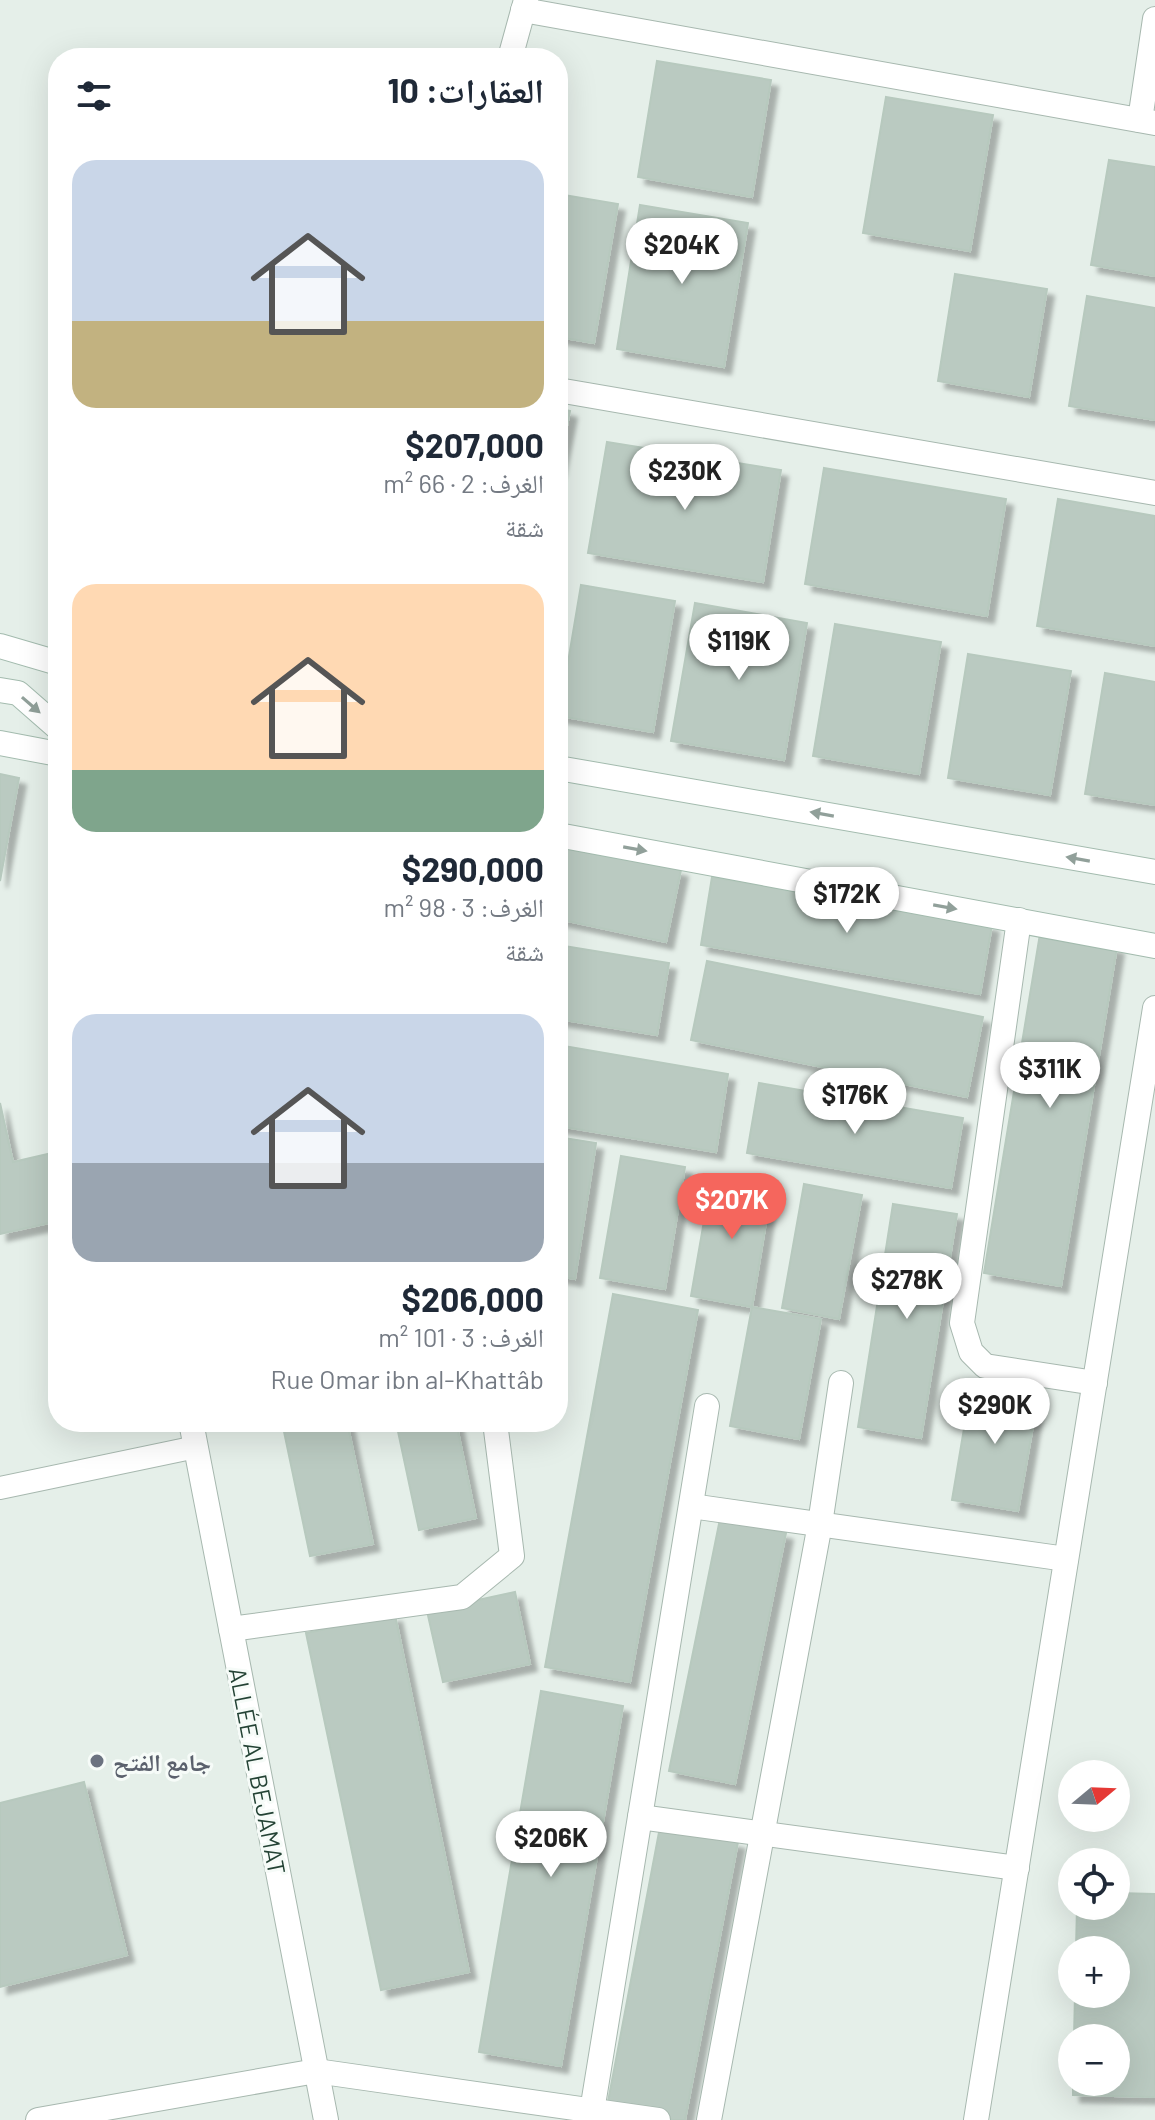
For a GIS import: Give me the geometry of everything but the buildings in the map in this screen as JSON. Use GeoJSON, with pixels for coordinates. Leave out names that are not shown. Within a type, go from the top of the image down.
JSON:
{"type":"FeatureCollection","features":[{"type":"Feature","properties":{"kind":"street"},"geometry":{"type":"LineString","coordinates":[[513,48],[524,5],[1148,122],[1155,19]]}},
{"type":"Feature","properties":{"kind":"street"},"geometry":{"type":"LineString","coordinates":[[568,392],[1155,493]]}},
{"type":"Feature","properties":{"kind":"street"},"geometry":{"type":"LineString","coordinates":[[0,646],[48,660]]}},
{"type":"Feature","properties":{"kind":"street"},"geometry":{"type":"LineString","coordinates":[[0,690],[18,693],[48,719]]}},
{"type":"Feature","properties":{"kind":"street"},"geometry":{"type":"LineString","coordinates":[[0,743],[48,752]]}},
{"type":"Feature","properties":{"kind":"street"},"geometry":{"type":"LineString","coordinates":[[568,770],[1155,872]]}},
{"type":"Feature","properties":{"kind":"street"},"geometry":{"type":"LineString","coordinates":[[568,837],[1155,946]]}},
{"type":"Feature","properties":{"kind":"street"},"geometry":{"type":"LineString","coordinates":[[1019,920],[962,1323],[971,1352],[985,1366],[1095,1383]]}},
{"type":"Feature","properties":{"kind":"street"},"geometry":{"type":"LineString","coordinates":[[976,2120],[1155,1008]]}},
{"type":"Feature","properties":{"kind":"street"},"geometry":{"type":"LineString","coordinates":[[709,2120],[820,1524],[841,1383]]}},
{"type":"Feature","properties":{"kind":"street"},"geometry":{"type":"LineString","coordinates":[[592,2111],[707,1406]]}},
{"type":"Feature","properties":{"kind":"street","name":"ALLÉE AL BEJAMAT"},"geometry":{"type":"LineString","coordinates":[[193,1432],[326,2120]]}},
{"type":"Feature","properties":{"kind":"street"},"geometry":{"type":"LineString","coordinates":[[231,1629],[462,1597],[512,1556],[496,1432]]}},
{"type":"Feature","properties":{"kind":"street"},"geometry":{"type":"LineString","coordinates":[[691,1506],[1066,1559]]}},
{"type":"Feature","properties":{"kind":"street"},"geometry":{"type":"LineString","coordinates":[[640,1817],[1017,1868]]}},
{"type":"Feature","properties":{"kind":"street"},"geometry":{"type":"LineString","coordinates":[[48,2119],[316,2071],[658,2120]]}},
{"type":"Feature","properties":{"kind":"lane"},"geometry":{"type":"LineString","coordinates":[[0,1488],[196,1447]]}},
{"type":"Feature","properties":{"kind":"place","name":"جامع الفتح"},"geometry":{"type":"Point","coordinates":[97,1761]}}]}
